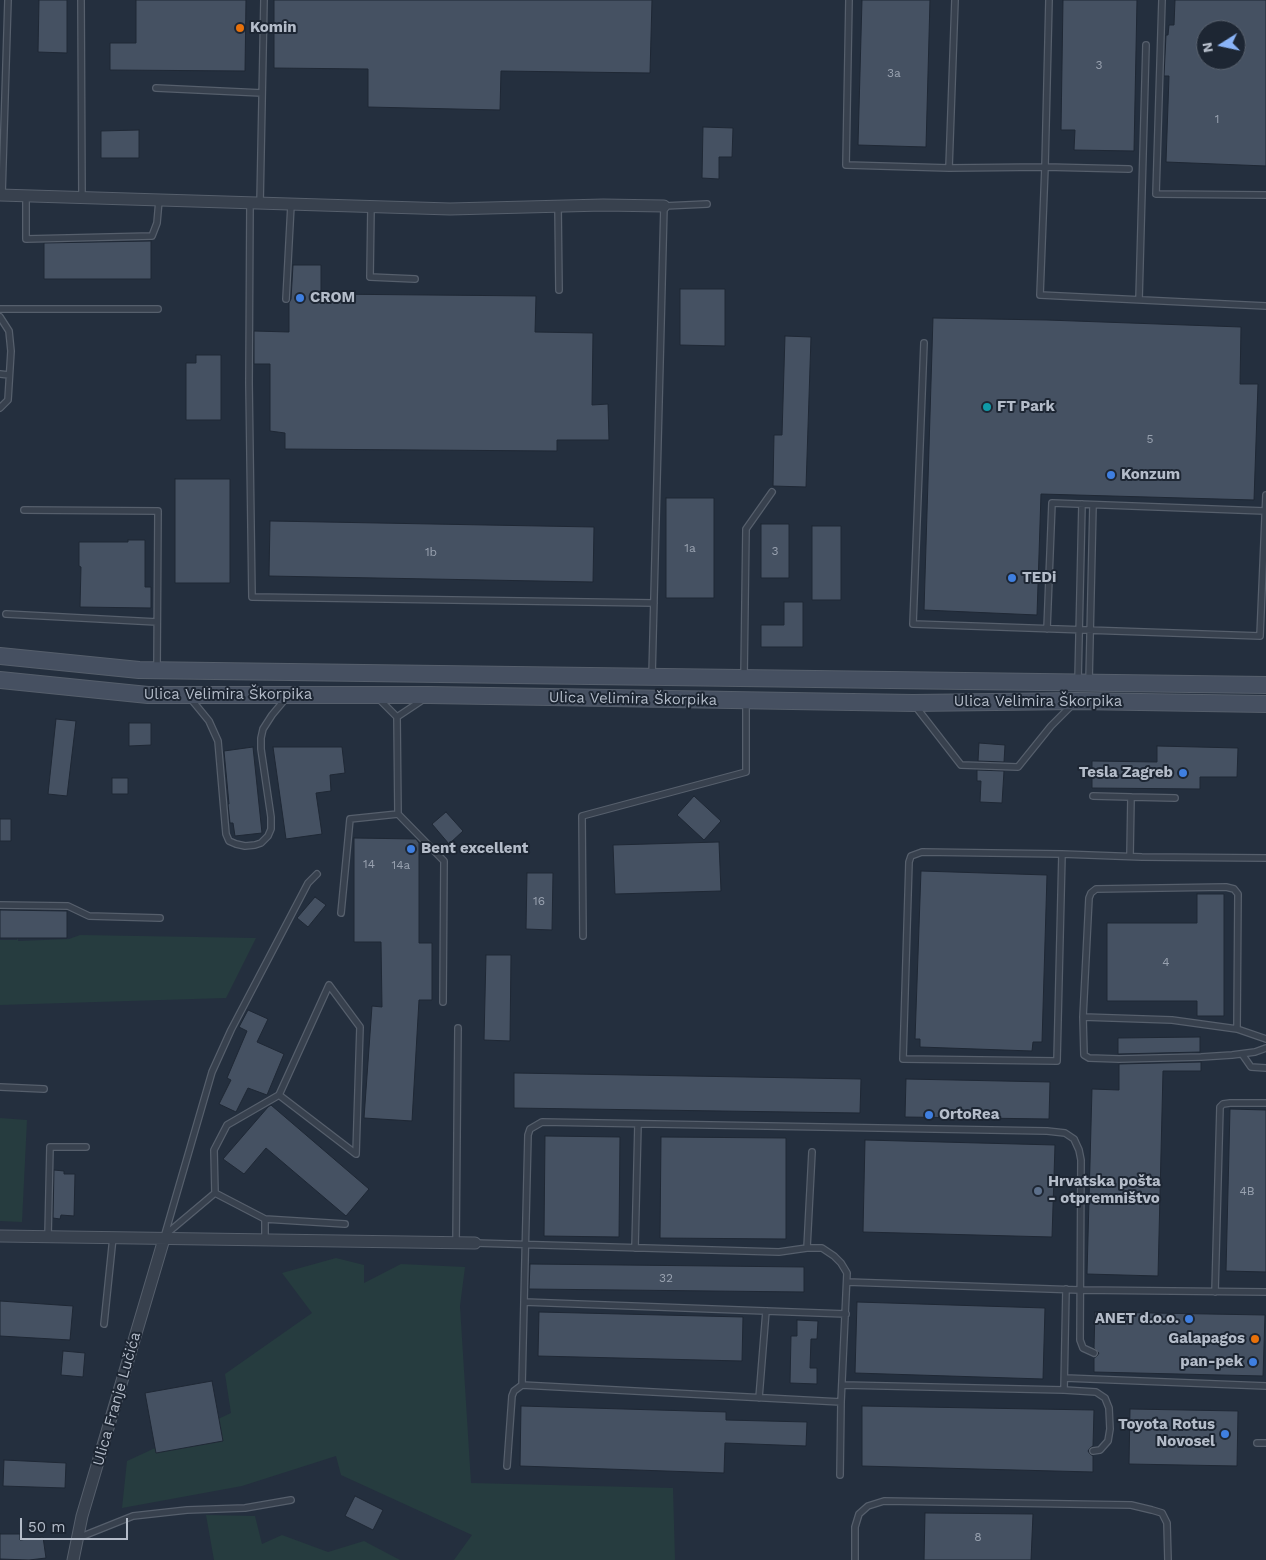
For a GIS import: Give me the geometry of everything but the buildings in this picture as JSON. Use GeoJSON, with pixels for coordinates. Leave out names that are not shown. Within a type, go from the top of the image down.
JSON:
{"type":"FeatureCollection","features":[{"type":"Feature","properties":{"kind":"main road","name":"Ulica Velimira Škorpika"},"geometry":{"type":"LineString","coordinates":[[0,656],[139,670],[1084,681],[1266,685]]}},
{"type":"Feature","properties":{"kind":"main road","name":"Ulica Velimira Škorpika"},"geometry":{"type":"LineString","coordinates":[[0,680],[148,696],[429,695],[913,703],[1077,701],[1266,704]]}},
{"type":"Feature","properties":{"kind":"main road"},"geometry":{"type":"LineString","coordinates":[[1247,704],[1266,710]]}},
{"type":"Feature","properties":{"kind":"street"},"geometry":{"type":"LineString","coordinates":[[1,195],[255,204],[450,208],[664,206]]}},
{"type":"Feature","properties":{"kind":"street"},"geometry":{"type":"LineString","coordinates":[[0,1236],[475,1243]]}},
{"type":"Feature","properties":{"kind":"street","name":"Ulica Franje Lučića"},"geometry":{"type":"LineString","coordinates":[[73,1560],[82,1516],[164,1237]]}},
{"type":"Feature","properties":{"kind":"lane"},"geometry":{"type":"LineString","coordinates":[[1,195],[8,0]]}},
{"type":"Feature","properties":{"kind":"lane"},"geometry":{"type":"LineString","coordinates":[[81,0],[82,198]]}},
{"type":"Feature","properties":{"kind":"lane"},"geometry":{"type":"LineString","coordinates":[[264,0],[262,93],[255,204],[249,383],[252,597],[654,603]]}},
{"type":"Feature","properties":{"kind":"lane"},"geometry":{"type":"LineString","coordinates":[[849,0],[846,165],[950,168],[1045,167],[1129,170]]}},
{"type":"Feature","properties":{"kind":"lane"},"geometry":{"type":"LineString","coordinates":[[950,168],[955,0]]}},
{"type":"Feature","properties":{"kind":"lane"},"geometry":{"type":"LineString","coordinates":[[1049,0],[1040,295],[1266,306]]}},
{"type":"Feature","properties":{"kind":"lane"},"geometry":{"type":"LineString","coordinates":[[1162,0],[1156,194],[1266,195]]}},
{"type":"Feature","properties":{"kind":"lane"},"geometry":{"type":"LineString","coordinates":[[1139,300],[1146,46]]}},
{"type":"Feature","properties":{"kind":"lane"},"geometry":{"type":"LineString","coordinates":[[156,88],[262,93]]}},
{"type":"Feature","properties":{"kind":"lane"},"geometry":{"type":"LineString","coordinates":[[26,196],[26,239],[152,236],[157,223],[158,200]]}},
{"type":"Feature","properties":{"kind":"lane"},"geometry":{"type":"LineString","coordinates":[[652,676],[664,206],[707,204]]}},
{"type":"Feature","properties":{"kind":"lane"},"geometry":{"type":"LineString","coordinates":[[286,299],[291,205]]}},
{"type":"Feature","properties":{"kind":"lane"},"geometry":{"type":"LineString","coordinates":[[371,206],[370,277],[416,279]]}},
{"type":"Feature","properties":{"kind":"lane"},"geometry":{"type":"LineString","coordinates":[[558,206],[559,290]]}},
{"type":"Feature","properties":{"kind":"lane"},"geometry":{"type":"LineString","coordinates":[[0,309],[158,309]]}},
{"type":"Feature","properties":{"kind":"lane"},"geometry":{"type":"LineString","coordinates":[[0,317],[9,331],[11,351],[8,400],[0,408]]}},
{"type":"Feature","properties":{"kind":"lane"},"geometry":{"type":"LineString","coordinates":[[924,343],[913,624],[1260,636],[1266,495]]}},
{"type":"Feature","properties":{"kind":"lane"},"geometry":{"type":"LineString","coordinates":[[0,374],[9,375]]}},
{"type":"Feature","properties":{"kind":"lane"},"geometry":{"type":"LineString","coordinates":[[744,677],[746,529],[772,492]]}},
{"type":"Feature","properties":{"kind":"lane"},"geometry":{"type":"LineString","coordinates":[[1047,629],[1052,503],[1265,511]]}},
{"type":"Feature","properties":{"kind":"lane"},"geometry":{"type":"LineString","coordinates":[[1082,504],[1078,630],[1084,681]]}},
{"type":"Feature","properties":{"kind":"lane"},"geometry":{"type":"LineString","coordinates":[[1084,681],[1090,630],[1093,505]]}},
{"type":"Feature","properties":{"kind":"lane"},"geometry":{"type":"LineString","coordinates":[[24,510],[158,511],[156,670]]}},
{"type":"Feature","properties":{"kind":"lane"},"geometry":{"type":"LineString","coordinates":[[6,614],[157,622]]}},
{"type":"Feature","properties":{"kind":"lane"},"geometry":{"type":"LineString","coordinates":[[188,695],[209,721],[218,741],[226,834],[229,841],[245,846],[261,843],[268,836],[271,829],[261,738],[263,729],[288,695]]}},
{"type":"Feature","properties":{"kind":"lane"},"geometry":{"type":"LineString","coordinates":[[397,717],[429,695]]}},
{"type":"Feature","properties":{"kind":"lane"},"geometry":{"type":"LineString","coordinates":[[375,696],[397,717],[398,814],[444,861],[443,1002]]}},
{"type":"Feature","properties":{"kind":"lane"},"geometry":{"type":"LineString","coordinates":[[583,936],[582,816],[746,772],[746,700]]}},
{"type":"Feature","properties":{"kind":"lane"},"geometry":{"type":"LineString","coordinates":[[913,703],[962,765],[1018,767],[1051,726],[1077,701]]}},
{"type":"Feature","properties":{"kind":"lane"},"geometry":{"type":"LineString","coordinates":[[1093,796],[1176,798]]}},
{"type":"Feature","properties":{"kind":"lane"},"geometry":{"type":"LineString","coordinates":[[1130,856],[1131,797]]}},
{"type":"Feature","properties":{"kind":"lane"},"geometry":{"type":"LineString","coordinates":[[342,913],[350,819],[398,814]]}},
{"type":"Feature","properties":{"kind":"lane"},"geometry":{"type":"LineString","coordinates":[[1062,854],[1057,1061],[903,1059],[909,862],[911,856],[922,852],[1062,854],[1266,858]]}},
{"type":"Feature","properties":{"kind":"lane"},"geometry":{"type":"LineString","coordinates":[[164,1237],[212,1072],[231,1030],[308,884],[317,874]]}},
{"type":"Feature","properties":{"kind":"lane"},"geometry":{"type":"LineString","coordinates":[[1237,1029],[1238,894],[1234,889],[1226,887],[1096,890],[1091,893],[1089,898],[1084,1055],[1089,1058],[1200,1057],[1242,1054],[1266,1048]]}},
{"type":"Feature","properties":{"kind":"lane"},"geometry":{"type":"LineString","coordinates":[[0,905],[68,906],[89,916],[160,918]]}},
{"type":"Feature","properties":{"kind":"lane"},"geometry":{"type":"LineString","coordinates":[[215,1193],[214,1150],[227,1125],[279,1095],[329,985],[360,1027],[356,1154],[279,1095]]}},
{"type":"Feature","properties":{"kind":"lane"},"geometry":{"type":"LineString","coordinates":[[1084,1017],[1172,1020],[1237,1029],[1266,1039]]}},
{"type":"Feature","properties":{"kind":"lane"},"geometry":{"type":"LineString","coordinates":[[456,1243],[458,1028]]}},
{"type":"Feature","properties":{"kind":"lane"},"geometry":{"type":"LineString","coordinates":[[1242,1054],[1251,1067],[1266,1068]]}},
{"type":"Feature","properties":{"kind":"lane"},"geometry":{"type":"LineString","coordinates":[[0,1087],[44,1089]]}},
{"type":"Feature","properties":{"kind":"lane"},"geometry":{"type":"LineString","coordinates":[[1215,1292],[1220,1107],[1223,1104],[1230,1103],[1266,1103]]}},
{"type":"Feature","properties":{"kind":"lane"},"geometry":{"type":"LineString","coordinates":[[522,1385],[528,1135],[530,1129],[542,1122],[1047,1131],[1065,1134],[1074,1139],[1079,1150],[1080,1160],[1080,1340],[1083,1348],[1094,1353]]}},
{"type":"Feature","properties":{"kind":"lane"},"geometry":{"type":"LineString","coordinates":[[635,1248],[638,1124]]}},
{"type":"Feature","properties":{"kind":"lane"},"geometry":{"type":"LineString","coordinates":[[48,1236],[50,1146],[86,1147]]}},
{"type":"Feature","properties":{"kind":"lane"},"geometry":{"type":"LineString","coordinates":[[807,1248],[812,1152]]}},
{"type":"Feature","properties":{"kind":"lane"},"geometry":{"type":"LineString","coordinates":[[164,1237],[215,1193]]}},
{"type":"Feature","properties":{"kind":"lane"},"geometry":{"type":"LineString","coordinates":[[215,1193],[265,1218],[345,1224]]}},
{"type":"Feature","properties":{"kind":"lane"},"geometry":{"type":"LineString","coordinates":[[265,1218],[265,1240]]}},
{"type":"Feature","properties":{"kind":"lane"},"geometry":{"type":"LineString","coordinates":[[104,1324],[113,1237]]}},
{"type":"Feature","properties":{"kind":"lane"},"geometry":{"type":"LineString","coordinates":[[475,1243],[779,1252],[822,1248],[834,1256],[847,1272],[841,1402],[840,1475]]}},
{"type":"Feature","properties":{"kind":"lane"},"geometry":{"type":"LineString","coordinates":[[847,1282],[1079,1290],[1266,1292]]}},
{"type":"Feature","properties":{"kind":"lane"},"geometry":{"type":"LineString","coordinates":[[1064,1390],[1066,1289]]}},
{"type":"Feature","properties":{"kind":"lane"},"geometry":{"type":"LineString","coordinates":[[524,1302],[846,1314]]}},
{"type":"Feature","properties":{"kind":"lane"},"geometry":{"type":"LineString","coordinates":[[759,1398],[766,1311]]}},
{"type":"Feature","properties":{"kind":"lane"},"geometry":{"type":"LineString","coordinates":[[1065,1378],[1266,1386]]}},
{"type":"Feature","properties":{"kind":"lane"},"geometry":{"type":"LineString","coordinates":[[506,1466],[512,1396],[514,1391],[522,1385],[841,1402]]}},
{"type":"Feature","properties":{"kind":"lane"},"geometry":{"type":"LineString","coordinates":[[842,1385],[1096,1392],[1105,1398],[1109,1408],[1110,1429],[1108,1441],[1100,1450],[1093,1451]]}},
{"type":"Feature","properties":{"kind":"lane"},"geometry":{"type":"LineString","coordinates":[[1257,1443],[1266,1443]]}},
{"type":"Feature","properties":{"kind":"lane"},"geometry":{"type":"LineString","coordinates":[[76,1539],[133,1516],[187,1510],[245,1508],[291,1500]]}},
{"type":"Feature","properties":{"kind":"lane"},"geometry":{"type":"LineString","coordinates":[[855,1560],[856,1527],[860,1514],[868,1506],[884,1501],[1131,1505],[1162,1513],[1167,1523],[1168,1560]]}},
{"type":"Feature","properties":{"kind":"green space"},"geometry":{"type":"Polygon","coordinates":[[[80,935],[256,938],[226,998],[0,1005],[0,940],[17,940],[18,937],[18,941],[69,939],[80,935]]]}},
{"type":"Feature","properties":{"kind":"green space"},"geometry":{"type":"Polygon","coordinates":[[[0,1118],[27,1120],[22,1222],[0,1221],[0,1118]]]}},
{"type":"Feature","properties":{"kind":"green space"},"geometry":{"type":"Polygon","coordinates":[[[336,1258],[364,1265],[364,1283],[401,1264],[465,1267],[460,1306],[471,1483],[673,1488],[675,1560],[454,1560],[472,1535],[341,1475],[336,1456],[242,1486],[122,1508],[127,1461],[231,1413],[225,1374],[312,1313],[282,1273],[336,1258]]]}},
{"type":"Feature","properties":{"kind":"green space"},"geometry":{"type":"Polygon","coordinates":[[[206,1515],[255,1516],[262,1544],[282,1535],[328,1552],[364,1541],[400,1560],[214,1560],[206,1515]]]}},
{"type":"Feature","properties":{"kind":"place","name":"Komin"},"geometry":{"type":"Point","coordinates":[240,28]}},
{"type":"Feature","properties":{"kind":"place","name":"CROM"},"geometry":{"type":"Point","coordinates":[300,298]}},
{"type":"Feature","properties":{"kind":"place","name":"FT Park"},"geometry":{"type":"Point","coordinates":[987,407]}},
{"type":"Feature","properties":{"kind":"place","name":"Konzum"},"geometry":{"type":"Point","coordinates":[1111,475]}},
{"type":"Feature","properties":{"kind":"place","name":"TEDi"},"geometry":{"type":"Point","coordinates":[1012,578]}},
{"type":"Feature","properties":{"kind":"place","name":"Tesla Zagreb"},"geometry":{"type":"Point","coordinates":[1183,773]}},
{"type":"Feature","properties":{"kind":"place","name":"Bent excellent"},"geometry":{"type":"Point","coordinates":[411,849]}},
{"type":"Feature","properties":{"kind":"place","name":"OrtoRea"},"geometry":{"type":"Point","coordinates":[929,1115]}},
{"type":"Feature","properties":{"kind":"place","name":"Hrvatska pošta - otpremništvo"},"geometry":{"type":"Point","coordinates":[1038,1191]}},
{"type":"Feature","properties":{"kind":"place","name":"ANET d.o.o."},"geometry":{"type":"Point","coordinates":[1189,1319]}},
{"type":"Feature","properties":{"kind":"place","name":"Galapagos"},"geometry":{"type":"Point","coordinates":[1255,1339]}},
{"type":"Feature","properties":{"kind":"place","name":"pan-pek"},"geometry":{"type":"Point","coordinates":[1253,1362]}},
{"type":"Feature","properties":{"kind":"place","name":"Toyota Rotus Novosel"},"geometry":{"type":"Point","coordinates":[1225,1434]}}]}
